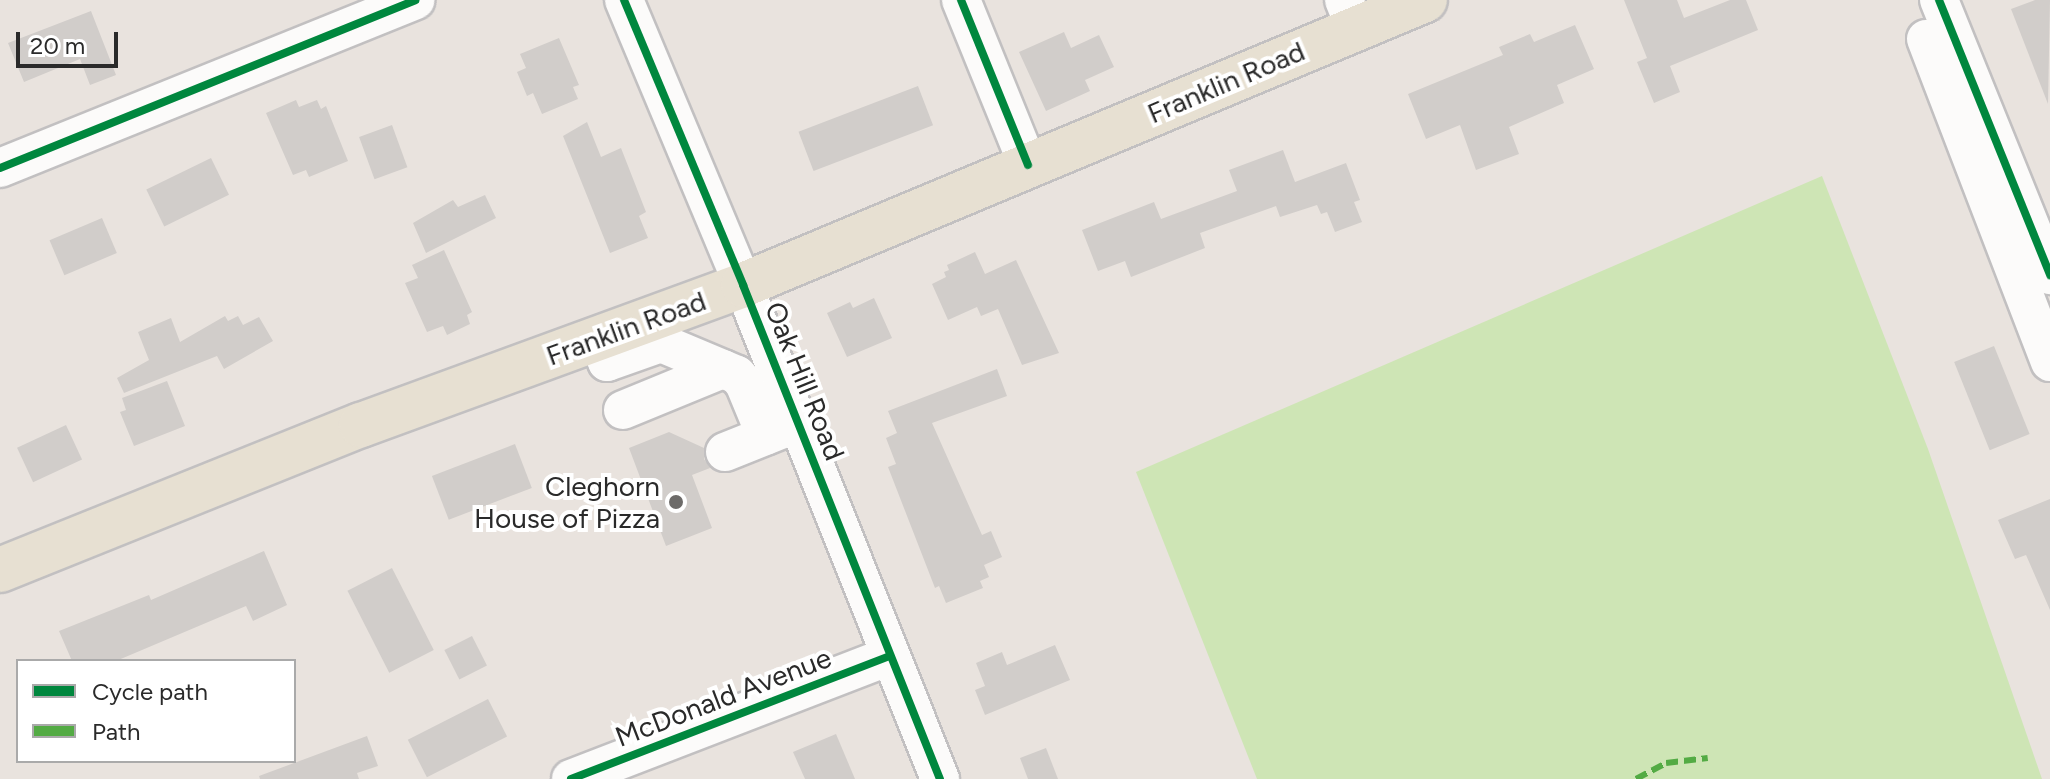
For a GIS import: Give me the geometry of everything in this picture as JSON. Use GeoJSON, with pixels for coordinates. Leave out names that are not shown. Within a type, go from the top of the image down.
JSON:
{"type":"FeatureCollection","features":[{"type":"Feature","properties":{"kind":"main road","name":"Franklin Road"},"geometry":{"type":"LineString","coordinates":[[0,570],[361,425],[597,338],[656,331],[743,285],[1028,165],[1350,14],[1425,0]]}},
{"type":"Feature","properties":{"kind":"street"},"geometry":{"type":"LineString","coordinates":[[0,168],[415,0]]}},
{"type":"Feature","properties":{"kind":"street","name":"Oak Hill Road"},"geometry":{"type":"LineString","coordinates":[[624,0],[743,285],[748,374],[782,430],[890,656],[940,779]]}},
{"type":"Feature","properties":{"kind":"street"},"geometry":{"type":"LineString","coordinates":[[961,0],[1028,165]]}},
{"type":"Feature","properties":{"kind":"street"},"geometry":{"type":"LineString","coordinates":[[1939,0],[2050,275]]}},
{"type":"Feature","properties":{"kind":"street"},"geometry":{"type":"LineString","coordinates":[[1926,39],[2050,362]]}},
{"type":"Feature","properties":{"kind":"street"},"geometry":{"type":"LineString","coordinates":[[656,331],[748,374]]}},
{"type":"Feature","properties":{"kind":"street"},"geometry":{"type":"LineString","coordinates":[[623,410],[748,374]]}},
{"type":"Feature","properties":{"kind":"street"},"geometry":{"type":"LineString","coordinates":[[725,452],[782,430]]}},
{"type":"Feature","properties":{"kind":"street","name":"McDonald Avenue"},"geometry":{"type":"LineString","coordinates":[[571,779],[890,656]]}},
{"type":"Feature","properties":{"kind":"green space"},"geometry":{"type":"Polygon","coordinates":[[[1822,176],[1928,449],[2042,779],[1257,779],[1136,472],[1822,176]]]}},
{"type":"Feature","properties":{"kind":"building"},"geometry":{"type":"Polygon","coordinates":[[[1624,0],[1677,0],[1684,18],[1730,0],[1746,0],[1758,30],[1670,66],[1680,92],[1654,103],[1637,62],[1647,58],[1624,0]]]}},
{"type":"Feature","properties":{"kind":"building"},"geometry":{"type":"Polygon","coordinates":[[[2035,0],[2050,0],[2048,104],[2011,9],[2035,0]]]}},
{"type":"Feature","properties":{"kind":"building"},"geometry":{"type":"Polygon","coordinates":[[[91,11],[116,75],[90,85],[80,59],[24,82],[8,43],[91,11]]]}},
{"type":"Feature","properties":{"kind":"building"},"geometry":{"type":"Polygon","coordinates":[[[1575,25],[1594,69],[1557,85],[1564,103],[1509,127],[1519,154],[1476,170],[1460,125],[1426,139],[1408,94],[1503,55],[1499,47],[1530,34],[1534,42],[1575,25]]]}},
{"type":"Feature","properties":{"kind":"building"},"geometry":{"type":"Polygon","coordinates":[[[1064,32],[1071,48],[1099,35],[1114,67],[1085,80],[1090,91],[1046,111],[1019,52],[1064,32]]]}},
{"type":"Feature","properties":{"kind":"building"},"geometry":{"type":"Polygon","coordinates":[[[559,38],[579,85],[573,87],[578,99],[542,114],[533,93],[527,96],[517,72],[526,68],[520,54],[559,38]]]}},
{"type":"Feature","properties":{"kind":"building"},"geometry":{"type":"Polygon","coordinates":[[[918,86],[933,125],[814,171],[799,132],[918,86]]]}},
{"type":"Feature","properties":{"kind":"building"},"geometry":{"type":"Polygon","coordinates":[[[296,100],[299,107],[317,100],[321,109],[326,106],[348,161],[309,177],[306,170],[293,175],[266,113],[296,100]]]}},
{"type":"Feature","properties":{"kind":"building"},"geometry":{"type":"Polygon","coordinates":[[[587,122],[601,157],[621,148],[646,212],[639,216],[648,238],[610,253],[563,136],[587,122]]]}},
{"type":"Feature","properties":{"kind":"building"},"geometry":{"type":"Polygon","coordinates":[[[392,125],[407,167],[375,179],[359,137],[392,125]]]}},
{"type":"Feature","properties":{"kind":"building"},"geometry":{"type":"Polygon","coordinates":[[[1283,150],[1295,182],[1346,163],[1360,200],[1354,202],[1362,222],[1335,232],[1327,212],[1321,214],[1317,205],[1280,217],[1276,206],[1200,233],[1205,248],[1131,277],[1125,261],[1098,271],[1082,230],[1154,202],[1161,219],[1237,191],[1229,170],[1283,150]]]}},
{"type":"Feature","properties":{"kind":"building"},"geometry":{"type":"Polygon","coordinates":[[[211,158],[229,195],[164,226],[146,190],[211,158]]]}},
{"type":"Feature","properties":{"kind":"building"},"geometry":{"type":"Polygon","coordinates":[[[485,195],[496,218],[426,253],[413,223],[453,200],[458,207],[485,195]]]}},
{"type":"Feature","properties":{"kind":"building"},"geometry":{"type":"Polygon","coordinates":[[[102,218],[117,253],[64,275],[50,240],[102,218]]]}},
{"type":"Feature","properties":{"kind":"building"},"geometry":{"type":"Polygon","coordinates":[[[444,250],[472,312],[467,315],[470,324],[447,335],[443,326],[427,332],[405,283],[418,278],[412,265],[444,250]]]}},
{"type":"Feature","properties":{"kind":"building"},"geometry":{"type":"Polygon","coordinates":[[[975,252],[985,274],[1016,260],[1059,353],[1022,365],[998,309],[981,316],[977,307],[948,320],[932,284],[946,277],[944,272],[949,270],[947,265],[975,252]]]}},
{"type":"Feature","properties":{"kind":"building"},"geometry":{"type":"Polygon","coordinates":[[[874,298],[892,338],[847,357],[827,313],[850,302],[853,308],[874,298]]]}},
{"type":"Feature","properties":{"kind":"building"},"geometry":{"type":"Polygon","coordinates":[[[225,316],[228,321],[238,316],[243,325],[259,317],[273,341],[224,369],[217,356],[124,393],[117,378],[149,360],[138,332],[171,318],[180,342],[225,316]]]}},
{"type":"Feature","properties":{"kind":"building"},"geometry":{"type":"Polygon","coordinates":[[[1994,346],[2030,434],[1990,450],[1954,362],[1994,346]]]}},
{"type":"Feature","properties":{"kind":"building"},"geometry":{"type":"Polygon","coordinates":[[[997,369],[1007,396],[932,423],[982,535],[991,531],[1002,557],[984,565],[989,577],[980,581],[983,588],[946,603],[939,586],[935,588],[888,467],[896,464],[886,438],[897,433],[888,411],[997,369]]]}},
{"type":"Feature","properties":{"kind":"building"},"geometry":{"type":"Polygon","coordinates":[[[167,381],[185,426],[134,446],[120,412],[126,410],[122,398],[167,381]]]}},
{"type":"Feature","properties":{"kind":"building"},"geometry":{"type":"Polygon","coordinates":[[[66,425],[82,459],[33,482],[17,448],[66,425]]]}},
{"type":"Feature","properties":{"kind":"building","name":"Cleghorn House of Pizza"},"geometry":{"type":"Polygon","coordinates":[[[669,432],[704,448],[704,459],[710,468],[692,475],[712,528],[666,546],[629,448],[669,432]]]}},
{"type":"Feature","properties":{"kind":"building"},"geometry":{"type":"Polygon","coordinates":[[[515,444],[532,488],[449,520],[432,476],[515,444]]]}},
{"type":"Feature","properties":{"kind":"building"},"geometry":{"type":"Polygon","coordinates":[[[2050,499],[2050,610],[2026,555],[2015,559],[1998,520],[2050,499]]]}},
{"type":"Feature","properties":{"kind":"building"},"geometry":{"type":"Polygon","coordinates":[[[264,551],[287,605],[253,621],[246,606],[121,659],[71,659],[59,631],[149,595],[151,600],[264,551]]]}},
{"type":"Feature","properties":{"kind":"building"},"geometry":{"type":"Polygon","coordinates":[[[392,568],[434,650],[389,673],[347,591],[392,568]]]}},
{"type":"Feature","properties":{"kind":"building"},"geometry":{"type":"Polygon","coordinates":[[[472,636],[487,665],[459,679],[444,650],[472,636]]]}},
{"type":"Feature","properties":{"kind":"building"},"geometry":{"type":"Polygon","coordinates":[[[1055,645],[1070,680],[985,715],[975,690],[985,686],[976,663],[1002,652],[1007,665],[1055,645]]]}},
{"type":"Feature","properties":{"kind":"building"},"geometry":{"type":"Polygon","coordinates":[[[488,699],[507,736],[427,777],[408,740],[488,699]]]}},
{"type":"Feature","properties":{"kind":"building"},"geometry":{"type":"Polygon","coordinates":[[[836,734],[855,779],[805,779],[793,752],[836,734]]]}},
{"type":"Feature","properties":{"kind":"building"},"geometry":{"type":"Polygon","coordinates":[[[367,736],[378,766],[357,773],[359,779],[260,779],[259,776],[367,736]]]}},
{"type":"Feature","properties":{"kind":"building"},"geometry":{"type":"Polygon","coordinates":[[[1046,748],[1058,779],[1028,779],[1020,758],[1046,748]]]}},
{"type":"Feature","properties":{"kind":"marked path"},"geometry":{"type":"LineString","coordinates":[[1636,779],[1666,763],[1708,758]]}},
{"type":"Feature","properties":{"kind":"cycle path"},"geometry":{"type":"LineString","coordinates":[[0,168],[415,0]]}},
{"type":"Feature","properties":{"kind":"cycle path"},"geometry":{"type":"LineString","coordinates":[[624,0],[743,285],[940,779]]}},
{"type":"Feature","properties":{"kind":"cycle path"},"geometry":{"type":"LineString","coordinates":[[961,0],[1028,165]]}},
{"type":"Feature","properties":{"kind":"cycle path"},"geometry":{"type":"LineString","coordinates":[[1939,0],[2050,275]]}},
{"type":"Feature","properties":{"kind":"cycle path"},"geometry":{"type":"LineString","coordinates":[[571,779],[890,656]]}},
{"type":"Feature","properties":{"kind":"place","name":"Cleghorn House of Pizza"},"geometry":{"type":"Point","coordinates":[676,502]}}]}
